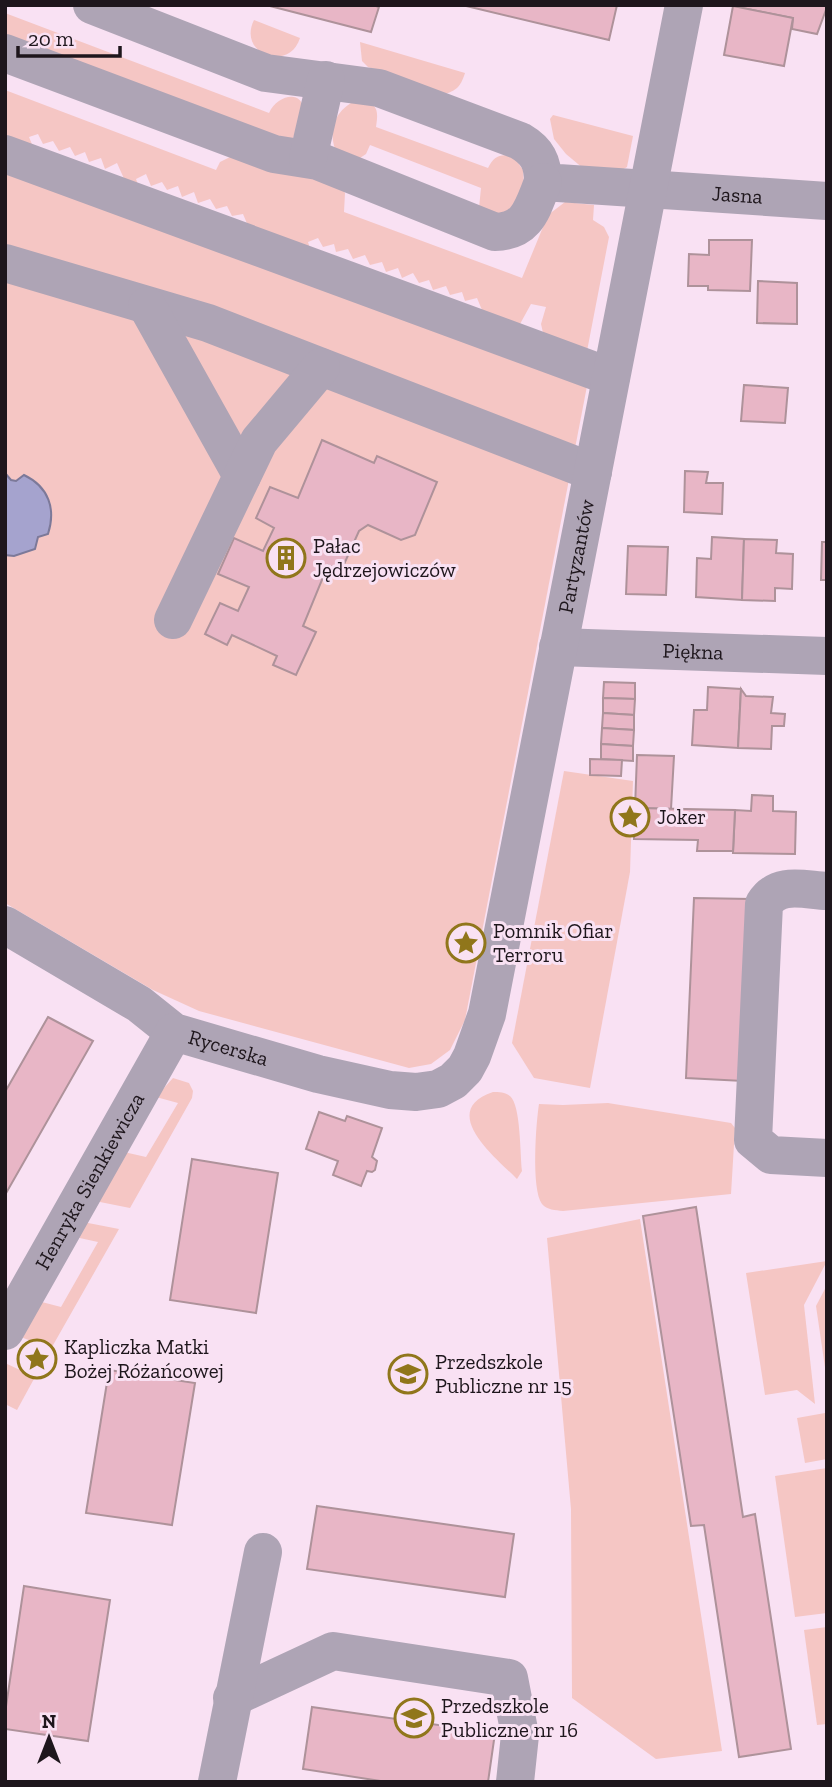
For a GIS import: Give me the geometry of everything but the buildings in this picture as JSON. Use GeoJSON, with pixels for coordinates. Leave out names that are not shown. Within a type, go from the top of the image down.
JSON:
{"type":"FeatureCollection","features":[{"type":"Feature","properties":{"kind":"street"},"geometry":{"type":"LineString","coordinates":[[5,53],[274,154],[308,159],[495,232],[508,232],[520,226],[530,214],[543,182],[543,169],[540,158],[520,141],[379,88],[266,73],[92,5]]}},
{"type":"Feature","properties":{"kind":"street","name":"Partyzantów"},"geometry":{"type":"LineString","coordinates":[[438,1088],[453,1081],[465,1069],[478,1042],[486,1014],[684,5]]}},
{"type":"Feature","properties":{"kind":"street"},"geometry":{"type":"LineString","coordinates":[[308,159],[326,80]]}},
{"type":"Feature","properties":{"kind":"street"},"geometry":{"type":"LineString","coordinates":[[5,154],[611,377]]}},
{"type":"Feature","properties":{"kind":"street","name":"Jasna"},"geometry":{"type":"LineString","coordinates":[[543,182],[827,201]]}},
{"type":"Feature","properties":{"kind":"street"},"geometry":{"type":"LineString","coordinates":[[5,263],[208,323],[593,472]]}},
{"type":"Feature","properties":{"kind":"street"},"geometry":{"type":"LineString","coordinates":[[147,306],[242,476]]}},
{"type":"Feature","properties":{"kind":"street"},"geometry":{"type":"LineString","coordinates":[[173,620],[259,441],[321,367]]}},
{"type":"Feature","properties":{"kind":"street","name":"Piękna"},"geometry":{"type":"LineString","coordinates":[[558,648],[827,656]]}},
{"type":"Feature","properties":{"kind":"street"},"geometry":{"type":"LineString","coordinates":[[827,891],[780,889],[769,895],[764,904],[753,1140],[771,1156],[827,1158]]}},
{"type":"Feature","properties":{"kind":"street","name":"Rycerska"},"geometry":{"type":"LineString","coordinates":[[5,925],[139,1004],[174,1032],[318,1074],[390,1090],[416,1093],[438,1088]]}},
{"type":"Feature","properties":{"kind":"street","name":"Henryka Sienkiewicza"},"geometry":{"type":"LineString","coordinates":[[5,1331],[174,1032]]}},
{"type":"Feature","properties":{"kind":"street"},"geometry":{"type":"LineString","coordinates":[[217,1782],[263,1552]]}},
{"type":"Feature","properties":{"kind":"street"},"geometry":{"type":"LineString","coordinates":[[232,1698],[333,1651],[509,1678],[520,1735],[515,1782]]}},
{"type":"Feature","properties":{"kind":"shaded area"},"geometry":{"type":"Polygon","coordinates":[[[5,13],[269,113],[278,101],[295,97],[302,105],[301,122],[293,138],[283,141],[5,39],[5,13]]]}},
{"type":"Feature","properties":{"kind":"shaded area"},"geometry":{"type":"Polygon","coordinates":[[[254,20],[300,38],[294,49],[286,55],[276,57],[258,50],[252,42],[254,20]]]}},
{"type":"Feature","properties":{"kind":"shaded area"},"geometry":{"type":"Polygon","coordinates":[[[360,42],[465,73],[458,86],[445,94],[368,67],[362,61],[360,42]]]}},
{"type":"Feature","properties":{"kind":"shaded area"},"geometry":{"type":"Polygon","coordinates":[[[5,90],[216,170],[220,162],[232,156],[339,184],[345,193],[344,212],[522,278],[548,215],[565,202],[594,205],[593,220],[604,227],[609,237],[587,351],[544,337],[541,324],[546,307],[531,304],[520,324],[487,322],[477,298],[465,301],[462,292],[450,295],[446,286],[433,290],[429,280],[419,283],[413,273],[402,278],[398,268],[386,272],[382,262],[370,265],[365,255],[353,259],[348,249],[336,252],[334,244],[323,247],[318,238],[308,242],[314,261],[254,240],[243,214],[232,216],[227,206],[216,209],[210,199],[198,203],[194,192],[182,197],[178,186],[167,190],[162,182],[151,186],[146,174],[136,179],[143,199],[130,192],[117,163],[105,169],[101,158],[89,162],[85,152],[75,156],[70,147],[59,151],[53,141],[43,144],[38,134],[29,137],[38,159],[5,145],[5,90]]]}},
{"type":"Feature","properties":{"kind":"shaded area"},"geometry":{"type":"Polygon","coordinates":[[[357,100],[373,105],[377,111],[376,127],[488,168],[498,156],[514,157],[523,170],[524,187],[510,210],[493,216],[479,208],[481,188],[370,145],[366,154],[357,160],[335,149],[333,127],[336,120],[344,108],[357,100]]]}},
{"type":"Feature","properties":{"kind":"shaded area"},"geometry":{"type":"Polygon","coordinates":[[[553,115],[633,136],[627,167],[618,172],[584,169],[566,154],[554,139],[550,119],[553,115]]]}},
{"type":"Feature","properties":{"kind":"shaded area"},"geometry":{"type":"Polygon","coordinates":[[[5,162],[587,386],[465,1020],[450,1050],[431,1064],[409,1068],[199,1011],[153,990],[5,903],[5,162]]]}},
{"type":"Feature","properties":{"kind":"shaded area"},"geometry":{"type":"Polygon","coordinates":[[[564,771],[633,781],[630,872],[590,1088],[534,1078],[512,1043],[564,771]]]}},
{"type":"Feature","properties":{"kind":"shaded area"},"geometry":{"type":"Polygon","coordinates":[[[173,1078],[189,1083],[193,1091],[192,1098],[130,1208],[95,1201],[124,1152],[146,1157],[178,1103],[156,1097],[173,1078]]]}},
{"type":"Feature","properties":{"kind":"shaded area"},"geometry":{"type":"Polygon","coordinates":[[[493,1092],[504,1093],[514,1101],[522,1171],[517,1179],[485,1147],[470,1122],[470,1111],[477,1100],[493,1092]]]}},
{"type":"Feature","properties":{"kind":"shaded area"},"geometry":{"type":"Polygon","coordinates":[[[608,1103],[731,1123],[735,1128],[731,1194],[563,1211],[544,1206],[536,1185],[535,1171],[539,1104],[608,1103]]]}},
{"type":"Feature","properties":{"kind":"shaded area"},"geometry":{"type":"Polygon","coordinates":[[[640,1219],[722,1751],[656,1759],[572,1698],[571,1509],[547,1238],[640,1219]]]}},
{"type":"Feature","properties":{"kind":"shaded area"},"geometry":{"type":"Polygon","coordinates":[[[83,1222],[119,1229],[48,1354],[32,1347],[34,1342],[18,1336],[38,1301],[61,1307],[98,1242],[75,1237],[83,1222]]]}},
{"type":"Feature","properties":{"kind":"shaded area"},"geometry":{"type":"Polygon","coordinates":[[[827,1261],[804,1305],[815,1404],[797,1390],[765,1395],[746,1273],[827,1261]]]}},
{"type":"Feature","properties":{"kind":"shaded area"},"geometry":{"type":"Polygon","coordinates":[[[827,1285],[827,1381],[816,1306],[827,1285]]]}},
{"type":"Feature","properties":{"kind":"shaded area"},"geometry":{"type":"Polygon","coordinates":[[[5,1363],[35,1377],[17,1410],[5,1404],[5,1363]]]}},
{"type":"Feature","properties":{"kind":"shaded area"},"geometry":{"type":"Polygon","coordinates":[[[825,1413],[827,1459],[805,1463],[797,1418],[825,1413]]]}},
{"type":"Feature","properties":{"kind":"shaded area"},"geometry":{"type":"Polygon","coordinates":[[[827,1468],[827,1613],[795,1617],[775,1476],[827,1468]]]}},
{"type":"Feature","properties":{"kind":"shaded area"},"geometry":{"type":"Polygon","coordinates":[[[827,1627],[827,1724],[817,1725],[804,1630],[827,1627]]]}},
{"type":"Feature","properties":{"kind":"water"},"geometry":{"type":"Polygon","coordinates":[[[5,473],[11,480],[16,481],[24,475],[33,480],[45,492],[51,508],[48,534],[38,537],[35,549],[14,556],[5,555],[5,473]]]}},
{"type":"Feature","properties":{"kind":"place","name":"Pałac Jędrzejowiczów"},"geometry":{"type":"Point","coordinates":[286,558]}},
{"type":"Feature","properties":{"kind":"place","name":"Joker"},"geometry":{"type":"Point","coordinates":[630,817]}},
{"type":"Feature","properties":{"kind":"place","name":"Pomnik Ofiar Terroru"},"geometry":{"type":"Point","coordinates":[466,943]}},
{"type":"Feature","properties":{"kind":"place","name":"Kapliczka Matki Bożej Różańcowej"},"geometry":{"type":"Point","coordinates":[37,1359]}},
{"type":"Feature","properties":{"kind":"place","name":"Przedszkole Publiczne nr 15"},"geometry":{"type":"Point","coordinates":[408,1374]}},
{"type":"Feature","properties":{"kind":"place","name":"Przedszkole Publiczne nr 16"},"geometry":{"type":"Point","coordinates":[414,1718]}}]}
